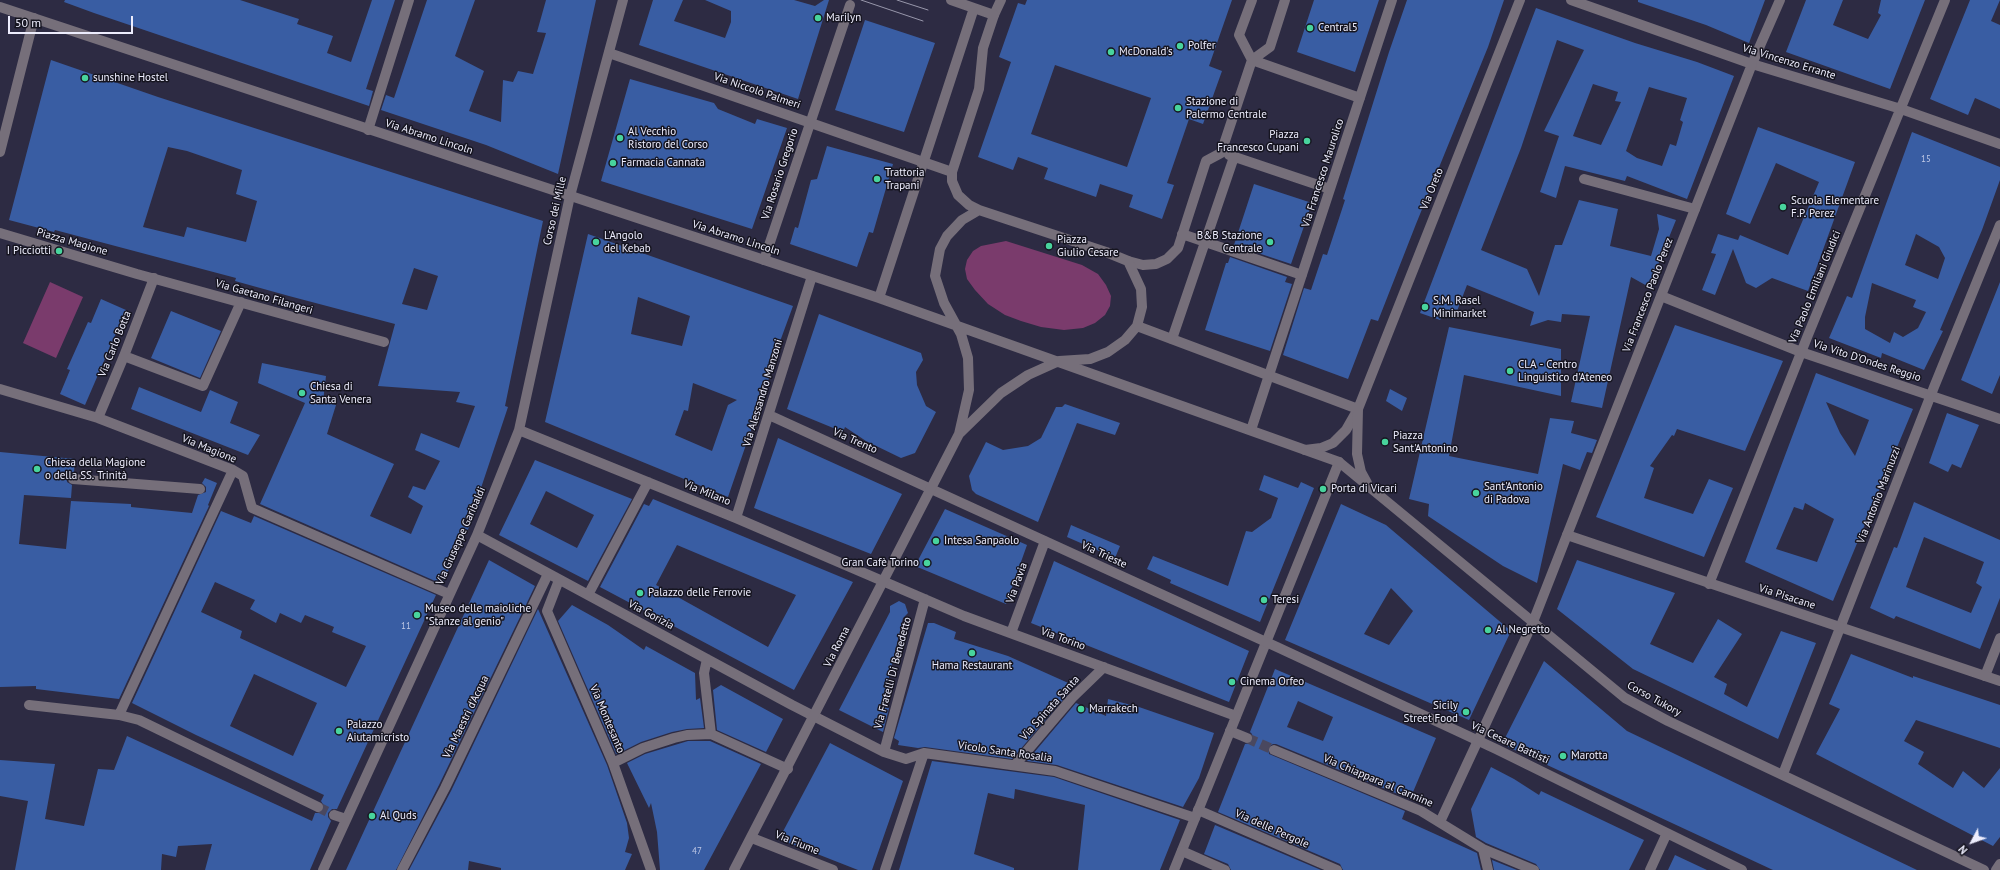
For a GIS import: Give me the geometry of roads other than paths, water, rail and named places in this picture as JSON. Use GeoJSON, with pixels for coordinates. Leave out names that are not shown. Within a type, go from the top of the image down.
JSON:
{"type":"FeatureCollection","features":[{"type":"Feature","properties":{"kind":"street"},"geometry":{"type":"LineString","coordinates":[[368,130],[409,0]]}},
{"type":"Feature","properties":{"kind":"street","name":"Corso dei Mille"},"geometry":{"type":"LineString","coordinates":[[519,430],[570,196],[623,0]]}},
{"type":"Feature","properties":{"kind":"street"},"geometry":{"type":"LineString","coordinates":[[951,0],[975,4],[994,15]]}},
{"type":"Feature","properties":{"kind":"street"},"geometry":{"type":"LineString","coordinates":[[1001,0],[994,15],[983,48],[979,88],[952,172],[952,182],[958,195],[969,205],[979,210],[1143,265],[1156,264],[1167,259],[1178,248],[1206,161],[1221,153],[1252,60],[1270,47],[1286,0]]}},
{"type":"Feature","properties":{"kind":"street"},"geometry":{"type":"LineString","coordinates":[[1252,0],[1240,35],[1252,60],[1360,98]]}},
{"type":"Feature","properties":{"kind":"street","name":"Via Francesco Maurolico"},"geometry":{"type":"LineString","coordinates":[[1251,430],[1392,0]]}},
{"type":"Feature","properties":{"kind":"street","name":"Via Oreto"},"geometry":{"type":"LineString","coordinates":[[1358,409],[1520,0]]}},
{"type":"Feature","properties":{"kind":"street","name":"Via Vincenzo Errante"},"geometry":{"type":"LineString","coordinates":[[1571,0],[1752,64],[1901,109],[2000,144]]}},
{"type":"Feature","properties":{"kind":"street","name":"Via Francesco Paolo Perez"},"geometry":{"type":"LineString","coordinates":[[1440,822],[1476,740],[1533,622],[1694,209],[1752,64],[1780,0]]}},
{"type":"Feature","properties":{"kind":"street","name":"Via Paolo Emiliani Giudici"},"geometry":{"type":"LineString","coordinates":[[1709,584],[1801,352],[1945,0]]}},
{"type":"Feature","properties":{"kind":"street"},"geometry":{"type":"LineString","coordinates":[[879,298],[975,4]]}},
{"type":"Feature","properties":{"kind":"street","name":"Via Rosario Gregorio"},"geometry":{"type":"LineString","coordinates":[[764,260],[850,5]]}},
{"type":"Feature","properties":{"kind":"street","name":"Via Abramo Lincoln"},"geometry":{"type":"LineString","coordinates":[[0,7],[368,130],[850,288],[1059,361]]}},
{"type":"Feature","properties":{"kind":"street"},"geometry":{"type":"LineString","coordinates":[[0,152],[34,18]]}},
{"type":"Feature","properties":{"kind":"street","name":"Via Niccolò Palmeri"},"geometry":{"type":"LineString","coordinates":[[609,53],[952,172]]}},
{"type":"Feature","properties":{"kind":"street"},"geometry":{"type":"LineString","coordinates":[[1221,153],[1330,190]]}},
{"type":"Feature","properties":{"kind":"street"},"geometry":{"type":"LineString","coordinates":[[1172,339],[1234,157]]}},
{"type":"Feature","properties":{"kind":"street"},"geometry":{"type":"LineString","coordinates":[[1584,179],[1694,209]]}},
{"type":"Feature","properties":{"kind":"street"},"geometry":{"type":"LineString","coordinates":[[959,434],[969,390],[968,358],[957,325],[938,290],[935,276],[940,249],[947,236],[962,220],[979,210]]}},
{"type":"Feature","properties":{"kind":"street","name":"Via Antonio Marinuzzi"},"geometry":{"type":"LineString","coordinates":[[1783,774],[1931,395],[2000,225]]}},
{"type":"Feature","properties":{"kind":"street","name":"Piazza Magione"},"geometry":{"type":"LineString","coordinates":[[0,233],[137,274]]}},
{"type":"Feature","properties":{"kind":"street"},"geometry":{"type":"LineString","coordinates":[[1182,234],[1302,275]]}},
{"type":"Feature","properties":{"kind":"street"},"geometry":{"type":"LineString","coordinates":[[959,434],[981,411],[1015,382],[1059,361],[1090,359],[1108,352],[1125,340],[1137,326],[1142,307],[1141,289],[1128,261]]}},
{"type":"Feature","properties":{"kind":"street","name":"Via Gaetano Filangeri"},"geometry":{"type":"LineString","coordinates":[[137,274],[384,342]]}},
{"type":"Feature","properties":{"kind":"street","name":"Via Alessandro Manzoni"},"geometry":{"type":"LineString","coordinates":[[736,518],[812,276]]}},
{"type":"Feature","properties":{"kind":"street","name":"Via Carlo Botta"},"geometry":{"type":"LineString","coordinates":[[98,418],[154,278]]}},
{"type":"Feature","properties":{"kind":"street","name":"Via Vito D'Ondes Reggio"},"geometry":{"type":"LineString","coordinates":[[1661,296],[1801,352],[2000,419]]}},
{"type":"Feature","properties":{"kind":"street"},"geometry":{"type":"LineString","coordinates":[[124,356],[203,386],[241,302]]}},
{"type":"Feature","properties":{"kind":"street"},"geometry":{"type":"LineString","coordinates":[[1137,326],[1358,409]]}},
{"type":"Feature","properties":{"kind":"street","name":"Corso Tukory"},"geometry":{"type":"LineString","coordinates":[[1059,361],[1339,462],[1625,698],[1654,714],[1984,870]]}},
{"type":"Feature","properties":{"kind":"street","name":"Via Magione"},"geometry":{"type":"LineString","coordinates":[[0,389],[98,418],[233,470],[243,476],[252,508],[449,594]]}},
{"type":"Feature","properties":{"kind":"street"},"geometry":{"type":"LineString","coordinates":[[1305,450],[1322,448],[1333,443],[1346,430],[1358,409]]}},
{"type":"Feature","properties":{"kind":"street"},"geometry":{"type":"LineString","coordinates":[[1358,409],[1357,454],[1362,472],[1368,485]]}},
{"type":"Feature","properties":{"kind":"street","name":"Via Trento"},"geometry":{"type":"LineString","coordinates":[[769,415],[932,489]]}},
{"type":"Feature","properties":{"kind":"street","name":"Via Milano"},"geometry":{"type":"LineString","coordinates":[[519,430],[884,580]]}},
{"type":"Feature","properties":{"kind":"street","name":"Via Giuseppe Garibaldi"},"geometry":{"type":"LineString","coordinates":[[323,870],[477,535],[519,430]]}},
{"type":"Feature","properties":{"kind":"street","name":"Via Roma"},"geometry":{"type":"LineString","coordinates":[[734,870],[788,769],[959,434]]}},
{"type":"Feature","properties":{"kind":"street"},"geometry":{"type":"LineString","coordinates":[[1174,870],[1339,462]]}},
{"type":"Feature","properties":{"kind":"street"},"geometry":{"type":"LineString","coordinates":[[119,715],[233,470]]}},
{"type":"Feature","properties":{"kind":"street"},"geometry":{"type":"LineString","coordinates":[[73,479],[200,489]]}},
{"type":"Feature","properties":{"kind":"street"},"geometry":{"type":"LineString","coordinates":[[588,595],[648,482]]}},
{"type":"Feature","properties":{"kind":"street","name":"Via Trieste"},"geometry":{"type":"LineString","coordinates":[[932,489],[1266,643]]}},
{"type":"Feature","properties":{"kind":"street","name":"Via Gorizia"},"geometry":{"type":"LineString","coordinates":[[477,535],[814,717]]}},
{"type":"Feature","properties":{"kind":"street","name":"Via Pisacane"},"geometry":{"type":"LineString","coordinates":[[1567,535],[2000,681]]}},
{"type":"Feature","properties":{"kind":"street","name":"Via Pavia"},"geometry":{"type":"LineString","coordinates":[[1011,633],[1045,541]]}},
{"type":"Feature","properties":{"kind":"street","name":"Via Maestri d'Acqua"},"geometry":{"type":"LineString","coordinates":[[402,870],[445,788],[548,574]]}},
{"type":"Feature","properties":{"kind":"street","name":"Via Montesanto"},"geometry":{"type":"LineString","coordinates":[[559,580],[547,611],[613,763],[651,870]]}},
{"type":"Feature","properties":{"kind":"street","name":"Via Torino"},"geometry":{"type":"LineString","coordinates":[[884,580],[964,616],[1236,716]]}},
{"type":"Feature","properties":{"kind":"street","name":"Via Fratelli Di Benedetto"},"geometry":{"type":"LineString","coordinates":[[884,752],[925,599]]}},
{"type":"Feature","properties":{"kind":"street"},"geometry":{"type":"LineString","coordinates":[[1985,676],[2000,638]]}},
{"type":"Feature","properties":{"kind":"street","name":"Via Cesare Battisti"},"geometry":{"type":"LineString","coordinates":[[1266,643],[1476,740],[1741,870]]}},
{"type":"Feature","properties":{"kind":"street"},"geometry":{"type":"LineString","coordinates":[[707,659],[704,673],[711,734]]}},
{"type":"Feature","properties":{"kind":"street","name":"Via Spinata Santa"},"geometry":{"type":"LineString","coordinates":[[1015,765],[1072,698],[1104,667]]}},
{"type":"Feature","properties":{"kind":"street"},"geometry":{"type":"LineString","coordinates":[[29,705],[119,715],[138,720],[318,807]]}},
{"type":"Feature","properties":{"kind":"street","name":"Vicolo Santa Rosalia"},"geometry":{"type":"LineString","coordinates":[[814,717],[884,752],[906,759],[924,753],[1055,771],[1197,814]]}},
{"type":"Feature","properties":{"kind":"street"},"geometry":{"type":"LineString","coordinates":[[1230,731],[1247,738]]}},
{"type":"Feature","properties":{"kind":"street"},"geometry":{"type":"LineString","coordinates":[[613,763],[643,748],[674,738],[687,735],[711,734],[788,769]]}},
{"type":"Feature","properties":{"kind":"street","name":"Via Chiappara al Carmine"},"geometry":{"type":"LineString","coordinates":[[1274,750],[1410,806],[1440,822],[1483,849],[1534,870]]}},
{"type":"Feature","properties":{"kind":"street"},"geometry":{"type":"LineString","coordinates":[[885,870],[924,753]]}},
{"type":"Feature","properties":{"kind":"street","name":"Via delle Pergole"},"geometry":{"type":"LineString","coordinates":[[1197,814],[1337,870]]}},
{"type":"Feature","properties":{"kind":"street"},"geometry":{"type":"LineString","coordinates":[[334,815],[346,819]]}},
{"type":"Feature","properties":{"kind":"street"},"geometry":{"type":"LineString","coordinates":[[1650,870],[1667,834]]}},
{"type":"Feature","properties":{"kind":"street","name":"Via Fiume"},"geometry":{"type":"LineString","coordinates":[[752,838],[833,870]]}},
{"type":"Feature","properties":{"kind":"street"},"geometry":{"type":"LineString","coordinates":[[1483,849],[1488,870]]}},
{"type":"Feature","properties":{"kind":"street"},"geometry":{"type":"LineString","coordinates":[[1182,851],[1225,870]]}},
{"type":"Feature","properties":{"kind":"street"},"geometry":{"type":"LineString","coordinates":[[1996,870],[2000,864]]}},
{"type":"Feature","properties":{"kind":"tunnel"},"geometry":{"type":"LineString","coordinates":[[1247,738],[1274,750]]}},
{"type":"Feature","properties":{"kind":"tunnel"},"geometry":{"type":"LineString","coordinates":[[318,807],[334,815]]}},
{"type":"Feature","properties":{"kind":"tram line"},"geometry":{"type":"LineString","coordinates":[[861,0],[923,21]]}},
{"type":"Feature","properties":{"kind":"tram line"},"geometry":{"type":"LineString","coordinates":[[897,0],[928,10]]}},
{"type":"Feature","properties":{"kind":"place","name":"Marilyn"},"geometry":{"type":"Point","coordinates":[818,18]}},
{"type":"Feature","properties":{"kind":"place","name":"Central5"},"geometry":{"type":"Point","coordinates":[1310,28]}},
{"type":"Feature","properties":{"kind":"place","name":"Polfer"},"geometry":{"type":"Point","coordinates":[1180,46]}},
{"type":"Feature","properties":{"kind":"place","name":"McDonald's"},"geometry":{"type":"Point","coordinates":[1111,52]}},
{"type":"Feature","properties":{"kind":"place","name":"sunshine Hostel"},"geometry":{"type":"Point","coordinates":[85,78]}},
{"type":"Feature","properties":{"kind":"place","name":"Stazione di Palermo Centrale"},"geometry":{"type":"Point","coordinates":[1178,108]}},
{"type":"Feature","properties":{"kind":"place","name":"Al Vecchio Ristoro del Corso"},"geometry":{"type":"Point","coordinates":[620,138]}},
{"type":"Feature","properties":{"kind":"place","name":"Piazza Francesco Cupani"},"geometry":{"type":"Point","coordinates":[1307,141]}},
{"type":"Feature","properties":{"kind":"place","name":"Farmacia Cannata"},"geometry":{"type":"Point","coordinates":[613,163]}},
{"type":"Feature","properties":{"kind":"place","name":"Trattoria Trapani"},"geometry":{"type":"Point","coordinates":[877,179]}},
{"type":"Feature","properties":{"kind":"place","name":"Scuola Elementare F.P. Perez"},"geometry":{"type":"Point","coordinates":[1783,207]}},
{"type":"Feature","properties":{"kind":"place","name":"L'Angolo del Kebab"},"geometry":{"type":"Point","coordinates":[596,242]}},
{"type":"Feature","properties":{"kind":"place","name":"B&B Stazione Centrale"},"geometry":{"type":"Point","coordinates":[1270,242]}},
{"type":"Feature","properties":{"kind":"place","name":"Piazza Giulio Cesare"},"geometry":{"type":"Point","coordinates":[1049,246]}},
{"type":"Feature","properties":{"kind":"place","name":"I Picciotti"},"geometry":{"type":"Point","coordinates":[59,251]}},
{"type":"Feature","properties":{"kind":"place","name":"S.M. Rasel Minimarket"},"geometry":{"type":"Point","coordinates":[1425,307]}},
{"type":"Feature","properties":{"kind":"place","name":"CLA - Centro Linguistico d'Ateneo"},"geometry":{"type":"Point","coordinates":[1510,371]}},
{"type":"Feature","properties":{"kind":"place","name":"Chiesa di Santa Venera"},"geometry":{"type":"Point","coordinates":[302,393]}},
{"type":"Feature","properties":{"kind":"place","name":"Piazza Sant'Antonino"},"geometry":{"type":"Point","coordinates":[1385,442]}},
{"type":"Feature","properties":{"kind":"place","name":"Chiesa della Magione o della SS. Trinità"},"geometry":{"type":"Point","coordinates":[37,469]}},
{"type":"Feature","properties":{"kind":"place","name":"Porta di Vicari"},"geometry":{"type":"Point","coordinates":[1323,489]}},
{"type":"Feature","properties":{"kind":"place","name":"Sant'Antonio di Padova"},"geometry":{"type":"Point","coordinates":[1476,493]}},
{"type":"Feature","properties":{"kind":"place","name":"Intesa Sanpaolo"},"geometry":{"type":"Point","coordinates":[936,541]}},
{"type":"Feature","properties":{"kind":"place","name":"Gran Cafè Torino"},"geometry":{"type":"Point","coordinates":[927,563]}},
{"type":"Feature","properties":{"kind":"place","name":"Palazzo delle Ferrovie"},"geometry":{"type":"Point","coordinates":[640,593]}},
{"type":"Feature","properties":{"kind":"place","name":"Teresi"},"geometry":{"type":"Point","coordinates":[1264,600]}},
{"type":"Feature","properties":{"kind":"place","name":"Museo delle maioliche \"Stanze al genio\""},"geometry":{"type":"Point","coordinates":[417,615]}},
{"type":"Feature","properties":{"kind":"place","name":"Al Negretto"},"geometry":{"type":"Point","coordinates":[1488,630]}},
{"type":"Feature","properties":{"kind":"place","name":"Hama Restaurant"},"geometry":{"type":"Point","coordinates":[972,653]}},
{"type":"Feature","properties":{"kind":"place","name":"Cinema Orfeo"},"geometry":{"type":"Point","coordinates":[1232,682]}},
{"type":"Feature","properties":{"kind":"place","name":"Marrakech"},"geometry":{"type":"Point","coordinates":[1081,709]}},
{"type":"Feature","properties":{"kind":"place","name":"Sicily Street Food"},"geometry":{"type":"Point","coordinates":[1466,712]}},
{"type":"Feature","properties":{"kind":"place","name":"Palazzo Aiutamicristo"},"geometry":{"type":"Point","coordinates":[339,731]}},
{"type":"Feature","properties":{"kind":"place","name":"Marotta"},"geometry":{"type":"Point","coordinates":[1563,756]}},
{"type":"Feature","properties":{"kind":"place","name":"Al Quds"},"geometry":{"type":"Point","coordinates":[372,816]}}]}
